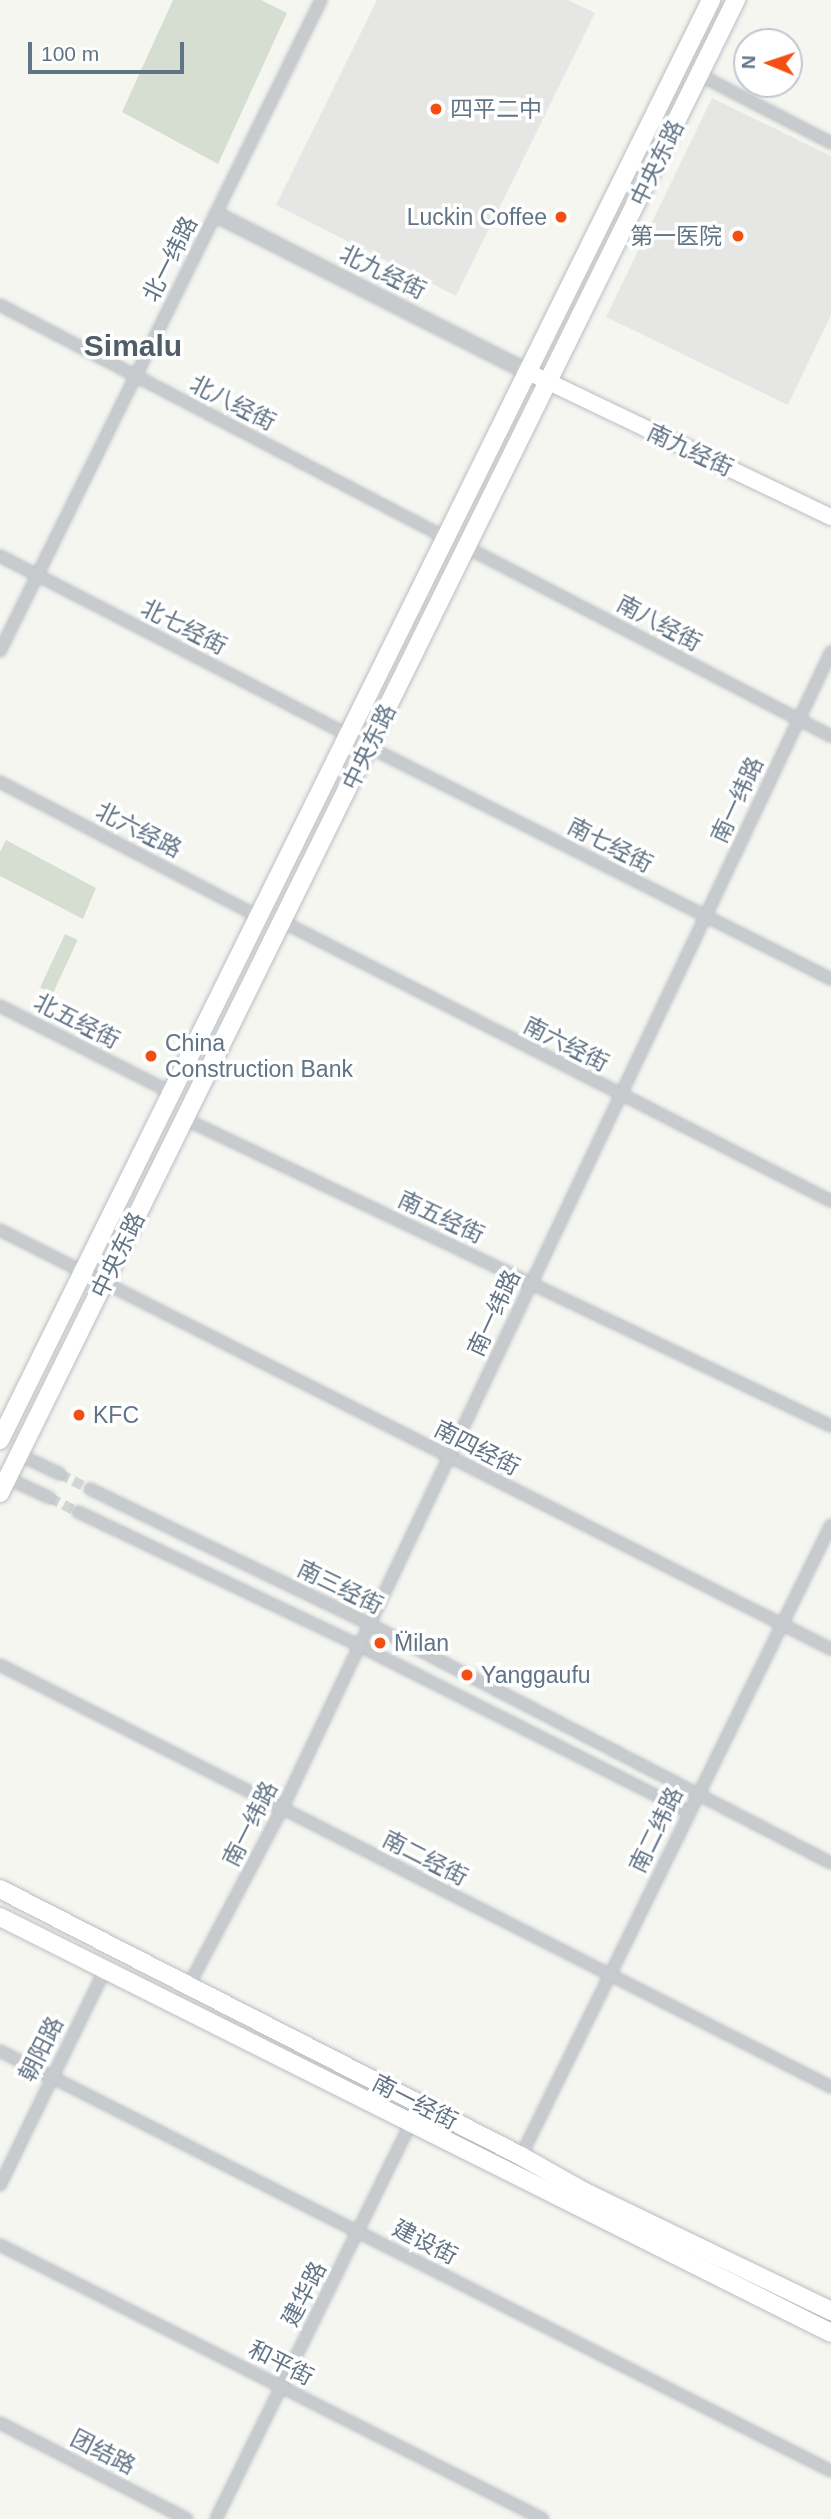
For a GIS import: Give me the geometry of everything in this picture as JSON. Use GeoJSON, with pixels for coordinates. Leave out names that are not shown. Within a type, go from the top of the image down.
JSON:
{"type":"FeatureCollection","features":[{"type":"Feature","properties":{"kind":"main road","name":"中央东路"},"geometry":{"type":"LineString","coordinates":[[0,1440],[710,0]]}},
{"type":"Feature","properties":{"kind":"main road","name":"中央东路"},"geometry":{"type":"LineString","coordinates":[[4,1485],[736,0]]}},
{"type":"Feature","properties":{"kind":"main road","name":"南九经街"},"geometry":{"type":"LineString","coordinates":[[528,372],[831,517]]}},
{"type":"Feature","properties":{"kind":"main road","name":"南一经街"},"geometry":{"type":"LineString","coordinates":[[0,1889],[521,2155],[583,2191],[831,2311]]}},
{"type":"Feature","properties":{"kind":"main road","name":"南一经街"},"geometry":{"type":"LineString","coordinates":[[0,1917],[104,1972],[831,2333]]}},
{"type":"Feature","properties":{"kind":"street","name":"北一纬路"},"geometry":{"type":"LineString","coordinates":[[0,650],[321,0]]}},
{"type":"Feature","properties":{"kind":"street"},"geometry":{"type":"LineString","coordinates":[[700,75],[831,143]]}},
{"type":"Feature","properties":{"kind":"street","name":"北九经街"},"geometry":{"type":"LineString","coordinates":[[217,215],[528,372]]}},
{"type":"Feature","properties":{"kind":"street","name":"北八经街"},"geometry":{"type":"LineString","coordinates":[[0,305],[446,538]]}},
{"type":"Feature","properties":{"kind":"street","name":"南八经街"},"geometry":{"type":"LineString","coordinates":[[468,548],[831,736]]}},
{"type":"Feature","properties":{"kind":"street","name":"北七经街"},"geometry":{"type":"LineString","coordinates":[[0,556],[349,735]]}},
{"type":"Feature","properties":{"kind":"street","name":"南一纬路"},"geometry":{"type":"LineString","coordinates":[[188,1987],[282,1809],[831,652]]}},
{"type":"Feature","properties":{"kind":"street","name":"南七经街"},"geometry":{"type":"LineString","coordinates":[[369,747],[831,979]]}},
{"type":"Feature","properties":{"kind":"street","name":"北六经路"},"geometry":{"type":"LineString","coordinates":[[0,782],[259,916]]}},
{"type":"Feature","properties":{"kind":"street","name":"南六经街"},"geometry":{"type":"LineString","coordinates":[[283,922],[620,1096],[831,1201]]}},
{"type":"Feature","properties":{"kind":"street","name":"北五经街"},"geometry":{"type":"LineString","coordinates":[[0,1006],[172,1093]]}},
{"type":"Feature","properties":{"kind":"street","name":"南五经街"},"geometry":{"type":"LineString","coordinates":[[185,1119],[831,1426]]}},
{"type":"Feature","properties":{"kind":"street","name":"南四经街"},"geometry":{"type":"LineString","coordinates":[[0,1230],[831,1649]]}},
{"type":"Feature","properties":{"kind":"street"},"geometry":{"type":"LineString","coordinates":[[20,1455],[60,1474]]}},
{"type":"Feature","properties":{"kind":"street"},"geometry":{"type":"LineString","coordinates":[[4,1485],[50,1498]]}},
{"type":"Feature","properties":{"kind":"street","name":"南三经街"},"geometry":{"type":"LineString","coordinates":[[90,1489],[370,1625],[831,1863]]}},
{"type":"Feature","properties":{"kind":"street"},"geometry":{"type":"LineString","coordinates":[[78,1512],[360,1646],[689,1812]]}},
{"type":"Feature","properties":{"kind":"street","name":"南二纬路"},"geometry":{"type":"LineString","coordinates":[[521,2155],[831,1524]]}},
{"type":"Feature","properties":{"kind":"street","name":"南二经街"},"geometry":{"type":"LineString","coordinates":[[0,1665],[831,2087]]}},
{"type":"Feature","properties":{"kind":"street","name":"朝阳路"},"geometry":{"type":"LineString","coordinates":[[0,2185],[50,2077],[104,1972]]}},
{"type":"Feature","properties":{"kind":"street","name":"建设街"},"geometry":{"type":"LineString","coordinates":[[0,2051],[831,2471]]}},
{"type":"Feature","properties":{"kind":"street","name":"建华路"},"geometry":{"type":"LineString","coordinates":[[216,2519],[410,2125]]}},
{"type":"Feature","properties":{"kind":"street","name":"和平街"},"geometry":{"type":"LineString","coordinates":[[0,2245],[543,2519]]}},
{"type":"Feature","properties":{"kind":"street","name":"团结路"},"geometry":{"type":"LineString","coordinates":[[0,2423],[187,2519]]}},
{"type":"Feature","properties":{"kind":"shaded area"},"geometry":{"type":"Polygon","coordinates":[[[173,0],[261,0],[287,13],[218,164],[122,112],[173,0]]]}},
{"type":"Feature","properties":{"kind":"shaded area","name":"四平二中"},"geometry":{"type":"Polygon","coordinates":[[[377,0],[568,0],[595,13],[456,296],[276,205],[377,0]]]}},
{"type":"Feature","properties":{"kind":"shaded area","name":"第一医院"},"geometry":{"type":"Polygon","coordinates":[[[712,98],[831,156],[831,315],[788,405],[606,317],[712,98]]]}},
{"type":"Feature","properties":{"kind":"shaded area"},"geometry":{"type":"Polygon","coordinates":[[[6,840],[96,888],[83,919],[0,876],[0,852],[6,840]]]}},
{"type":"Feature","properties":{"kind":"shaded area"},"geometry":{"type":"Polygon","coordinates":[[[65,934],[78,940],[53,993],[40,987],[65,934]]]}},
{"type":"Feature","properties":{"kind":"tunnel"},"geometry":{"type":"LineString","coordinates":[[60,1474],[90,1489]]}},
{"type":"Feature","properties":{"kind":"tunnel"},"geometry":{"type":"LineString","coordinates":[[50,1498],[78,1512]]}},
{"type":"Feature","properties":{"kind":"place","name":"四平二中"},"geometry":{"type":"Point","coordinates":[436,109]}},
{"type":"Feature","properties":{"kind":"place","name":"Luckin Coffee"},"geometry":{"type":"Point","coordinates":[561,217]}},
{"type":"Feature","properties":{"kind":"place","name":"第一医院"},"geometry":{"type":"Point","coordinates":[738,236]}},
{"type":"Feature","properties":{"kind":"place","name":"China Construction Bank"},"geometry":{"type":"Point","coordinates":[151,1056]}},
{"type":"Feature","properties":{"kind":"place","name":"KFC"},"geometry":{"type":"Point","coordinates":[79,1415]}},
{"type":"Feature","properties":{"kind":"place","name":"M̈ilan"},"geometry":{"type":"Point","coordinates":[380,1643]}},
{"type":"Feature","properties":{"kind":"place","name":"Yanggaufu"},"geometry":{"type":"Point","coordinates":[467,1675]}},
{"type":"Feature","properties":{"kind":"district","name":"Simalu"},"geometry":{"type":"Point","coordinates":[133,346]}}]}
